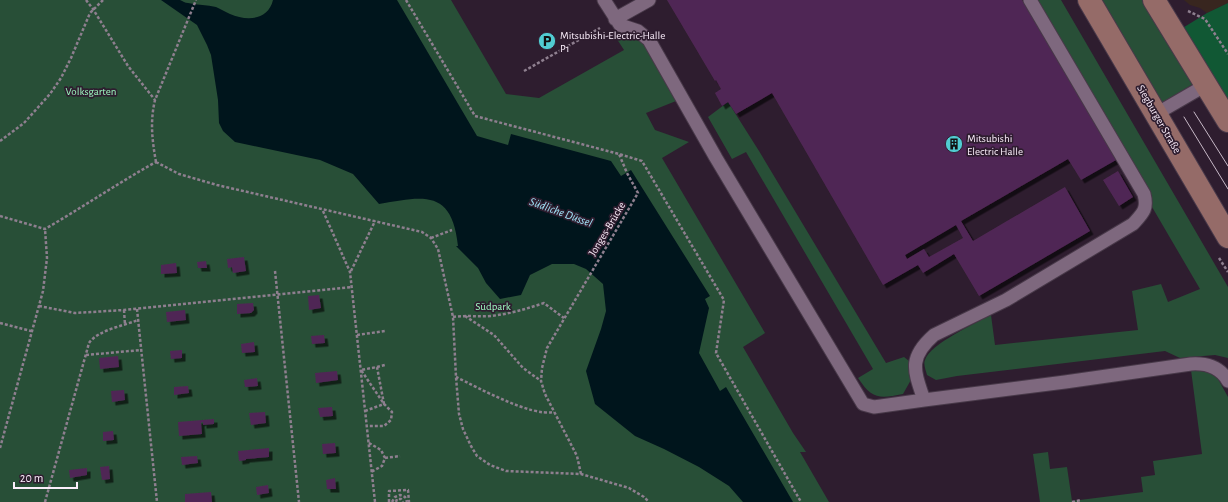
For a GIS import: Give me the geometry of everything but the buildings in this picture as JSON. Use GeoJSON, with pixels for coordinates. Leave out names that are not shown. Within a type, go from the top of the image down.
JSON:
{"type":"FeatureCollection","features":[{"type":"Feature","properties":{"kind":"main road","name":"Siegburger Straße"},"geometry":{"type":"LineString","coordinates":[[1090,0],[1228,237]]}},
{"type":"Feature","properties":{"kind":"main road"},"geometry":{"type":"LineString","coordinates":[[1154,0],[1228,120]]}},
{"type":"Feature","properties":{"kind":"lane"},"geometry":{"type":"LineString","coordinates":[[604,0],[615,19],[620,24],[638,31],[649,40],[716,158],[863,404],[874,407],[1201,363],[1212,366],[1228,381]]}},
{"type":"Feature","properties":{"kind":"lane"},"geometry":{"type":"LineString","coordinates":[[615,19],[649,0]]}},
{"type":"Feature","properties":{"kind":"lane"},"geometry":{"type":"LineString","coordinates":[[924,400],[916,372],[915,362],[918,352],[934,335],[1006,300],[1133,224],[1143,213],[1147,203],[1144,194],[1030,0]]}},
{"type":"Feature","properties":{"kind":"lane"},"geometry":{"type":"LineString","coordinates":[[1156,114],[1206,85]]}},
{"type":"Feature","properties":{"kind":"path"},"geometry":{"type":"LineString","coordinates":[[86,0],[128,66],[155,100]]}},
{"type":"Feature","properties":{"kind":"path"},"geometry":{"type":"LineString","coordinates":[[0,141],[24,123],[50,94],[61,78],[71,58],[90,13],[103,0]]}},
{"type":"Feature","properties":{"kind":"path"},"geometry":{"type":"LineString","coordinates":[[156,162],[151,128],[155,100],[196,0]]}},
{"type":"Feature","properties":{"kind":"path"},"geometry":{"type":"LineString","coordinates":[[406,0],[475,116],[642,161],[724,300],[716,353],[801,502]]}},
{"type":"Feature","properties":{"kind":"path"},"geometry":{"type":"LineString","coordinates":[[1183,9],[1205,19],[1228,54]]}},
{"type":"Feature","properties":{"kind":"path"},"geometry":{"type":"LineString","coordinates":[[524,71],[615,19]]}},
{"type":"Feature","properties":{"kind":"path","name":"Jonges-Brücke"},"geometry":{"type":"LineString","coordinates":[[564,318],[638,193],[619,154]]}},
{"type":"Feature","properties":{"kind":"path"},"geometry":{"type":"LineString","coordinates":[[156,162],[179,174],[217,185],[422,232],[431,238],[438,249],[453,317],[456,378],[463,429],[470,446],[477,456],[490,465],[506,471],[581,474],[629,488],[644,497],[649,502]]}},
{"type":"Feature","properties":{"kind":"path"},"geometry":{"type":"LineString","coordinates":[[0,216],[46,229],[103,192],[156,162]]}},
{"type":"Feature","properties":{"kind":"path"},"geometry":{"type":"LineString","coordinates":[[323,210],[350,272],[375,502]]}},
{"type":"Feature","properties":{"kind":"path"},"geometry":{"type":"LineString","coordinates":[[350,272],[375,221]]}},
{"type":"Feature","properties":{"kind":"path"},"geometry":{"type":"LineString","coordinates":[[0,448],[43,291],[48,258],[46,229]]}},
{"type":"Feature","properties":{"kind":"path"},"geometry":{"type":"LineString","coordinates":[[431,238],[452,230]]}},
{"type":"Feature","properties":{"kind":"path"},"geometry":{"type":"LineString","coordinates":[[276,271],[299,502]]}},
{"type":"Feature","properties":{"kind":"path"},"geometry":{"type":"LineString","coordinates":[[39,306],[75,313],[137,309],[352,287]]}},
{"type":"Feature","properties":{"kind":"path"},"geometry":{"type":"LineString","coordinates":[[453,317],[464,315],[490,316],[518,311],[544,303],[564,318],[547,348],[542,368],[541,381],[545,394],[577,456],[581,474]]}},
{"type":"Feature","properties":{"kind":"path"},"geometry":{"type":"LineString","coordinates":[[137,309],[157,502]]}},
{"type":"Feature","properties":{"kind":"path"},"geometry":{"type":"LineString","coordinates":[[124,310],[125,325]]}},
{"type":"Feature","properties":{"kind":"path"},"geometry":{"type":"LineString","coordinates":[[464,315],[494,335],[523,368],[541,381]]}},
{"type":"Feature","properties":{"kind":"path"},"geometry":{"type":"LineString","coordinates":[[45,502],[89,343],[93,337],[138,320]]}},
{"type":"Feature","properties":{"kind":"path"},"geometry":{"type":"LineString","coordinates":[[0,323],[31,331]]}},
{"type":"Feature","properties":{"kind":"path"},"geometry":{"type":"LineString","coordinates":[[357,334],[384,331]]}},
{"type":"Feature","properties":{"kind":"path"},"geometry":{"type":"LineString","coordinates":[[86,355],[141,350]]}},
{"type":"Feature","properties":{"kind":"path"},"geometry":{"type":"LineString","coordinates":[[361,370],[385,365]]}},
{"type":"Feature","properties":{"kind":"path"},"geometry":{"type":"LineString","coordinates":[[376,367],[384,404]]}},
{"type":"Feature","properties":{"kind":"path"},"geometry":{"type":"LineString","coordinates":[[361,370],[384,404],[392,412],[392,420],[384,426],[366,426]]}},
{"type":"Feature","properties":{"kind":"path"},"geometry":{"type":"LineString","coordinates":[[456,378],[525,408],[546,414],[554,412]]}},
{"type":"Feature","properties":{"kind":"path"},"geometry":{"type":"LineString","coordinates":[[365,411],[384,404]]}},
{"type":"Feature","properties":{"kind":"path"},"geometry":{"type":"LineString","coordinates":[[368,443],[381,450],[386,458]]}},
{"type":"Feature","properties":{"kind":"path"},"geometry":{"type":"LineString","coordinates":[[386,458],[400,456]]}},
{"type":"Feature","properties":{"kind":"path"},"geometry":{"type":"LineString","coordinates":[[371,472],[382,466],[386,458]]}},
{"type":"Feature","properties":{"kind":"path"},"geometry":{"type":"LineString","coordinates":[[391,502],[389,491],[408,490],[408,502]]}},
{"type":"Feature","properties":{"kind":"path"},"geometry":{"type":"LineString","coordinates":[[391,502],[400,495],[405,497],[408,502]]}},
{"type":"Feature","properties":{"kind":"path"},"geometry":{"type":"LineString","coordinates":[[396,502],[397,499],[402,499],[404,502]]}},
{"type":"Feature","properties":{"kind":"path"},"geometry":{"type":"LineString","coordinates":[[1072,502],[1081,500]]}},
{"type":"Feature","properties":{"kind":"shaded area"},"geometry":{"type":"Polygon","coordinates":[[[1184,0],[1228,0],[1228,3],[1207,13],[1200,8],[1190,5],[1184,0]]]}},
{"type":"Feature","properties":{"kind":"green space","name":"Südpark"},"geometry":{"type":"Polygon","coordinates":[[[0,0],[451,0],[506,94],[539,98],[624,50],[613,33],[646,42],[676,101],[646,113],[655,130],[689,142],[662,158],[765,333],[743,347],[793,433],[806,452],[800,452],[829,502],[0,502],[0,0]]]}},
{"type":"Feature","properties":{"kind":"green space"},"geometry":{"type":"Polygon","coordinates":[[[1031,0],[1061,0],[1228,287],[1228,358],[1215,355],[1180,358],[1165,351],[957,376],[936,380],[927,375],[924,362],[935,347],[954,334],[991,315],[995,345],[1138,330],[1132,291],[1161,284],[1168,302],[1200,289],[1031,0]]]}},
{"type":"Feature","properties":{"kind":"green space"},"geometry":{"type":"Polygon","coordinates":[[[1100,0],[1144,0],[1193,84],[1160,104],[1100,0]]]}},
{"type":"Feature","properties":{"kind":"green space"},"geometry":{"type":"Polygon","coordinates":[[[1228,3],[1228,104],[1181,29],[1207,13],[1228,3]]]}},
{"type":"Feature","properties":{"kind":"green space"},"geometry":{"type":"Polygon","coordinates":[[[728,102],[886,363],[904,357],[909,361],[912,378],[903,394],[888,397],[877,396],[872,394],[858,378],[873,369],[746,152],[732,159],[708,117],[728,102]]]}},
{"type":"Feature","properties":{"kind":"green space"},"geometry":{"type":"Polygon","coordinates":[[[1191,370],[1209,372],[1218,379],[1228,397],[1228,502],[1040,502],[1033,454],[1048,452],[1050,469],[1067,467],[1072,501],[1143,492],[1141,477],[1155,475],[1153,461],[1202,454],[1191,370]]]}},
{"type":"Feature","properties":{"kind":"water","name":"Südliche Düssel"},"geometry":{"type":"Polygon","coordinates":[[[161,0],[180,0],[187,3],[216,7],[243,18],[256,18],[266,12],[273,0],[397,0],[477,136],[508,145],[511,134],[611,161],[621,176],[631,170],[710,296],[705,299],[709,308],[699,353],[720,391],[726,387],[793,502],[743,502],[729,486],[699,467],[635,436],[595,404],[586,371],[606,311],[603,284],[586,269],[574,264],[552,264],[530,275],[521,295],[500,299],[486,283],[478,268],[456,246],[458,246],[455,228],[449,214],[442,206],[433,201],[422,199],[409,199],[379,204],[353,174],[320,160],[235,142],[223,131],[219,123],[218,100],[211,55],[197,25],[161,0]]]}},
{"type":"Feature","properties":{"kind":"tram line"},"geometry":{"type":"LineString","coordinates":[[1194,112],[1228,166]]}},
{"type":"Feature","properties":{"kind":"tram line"},"geometry":{"type":"LineString","coordinates":[[1184,117],[1228,189]]}},
{"type":"Feature","properties":{"kind":"place","name":"Mitsubishi-Electric-Halle P1"},"geometry":{"type":"Point","coordinates":[547,41]}},
{"type":"Feature","properties":{"kind":"place","name":"Mitsubishi Electric Halle"},"geometry":{"type":"Point","coordinates":[954,144]}},
{"type":"Feature","properties":{"kind":"park label","name":"Volksgarten"},"geometry":{"type":"Point","coordinates":[91,91]}}]}
